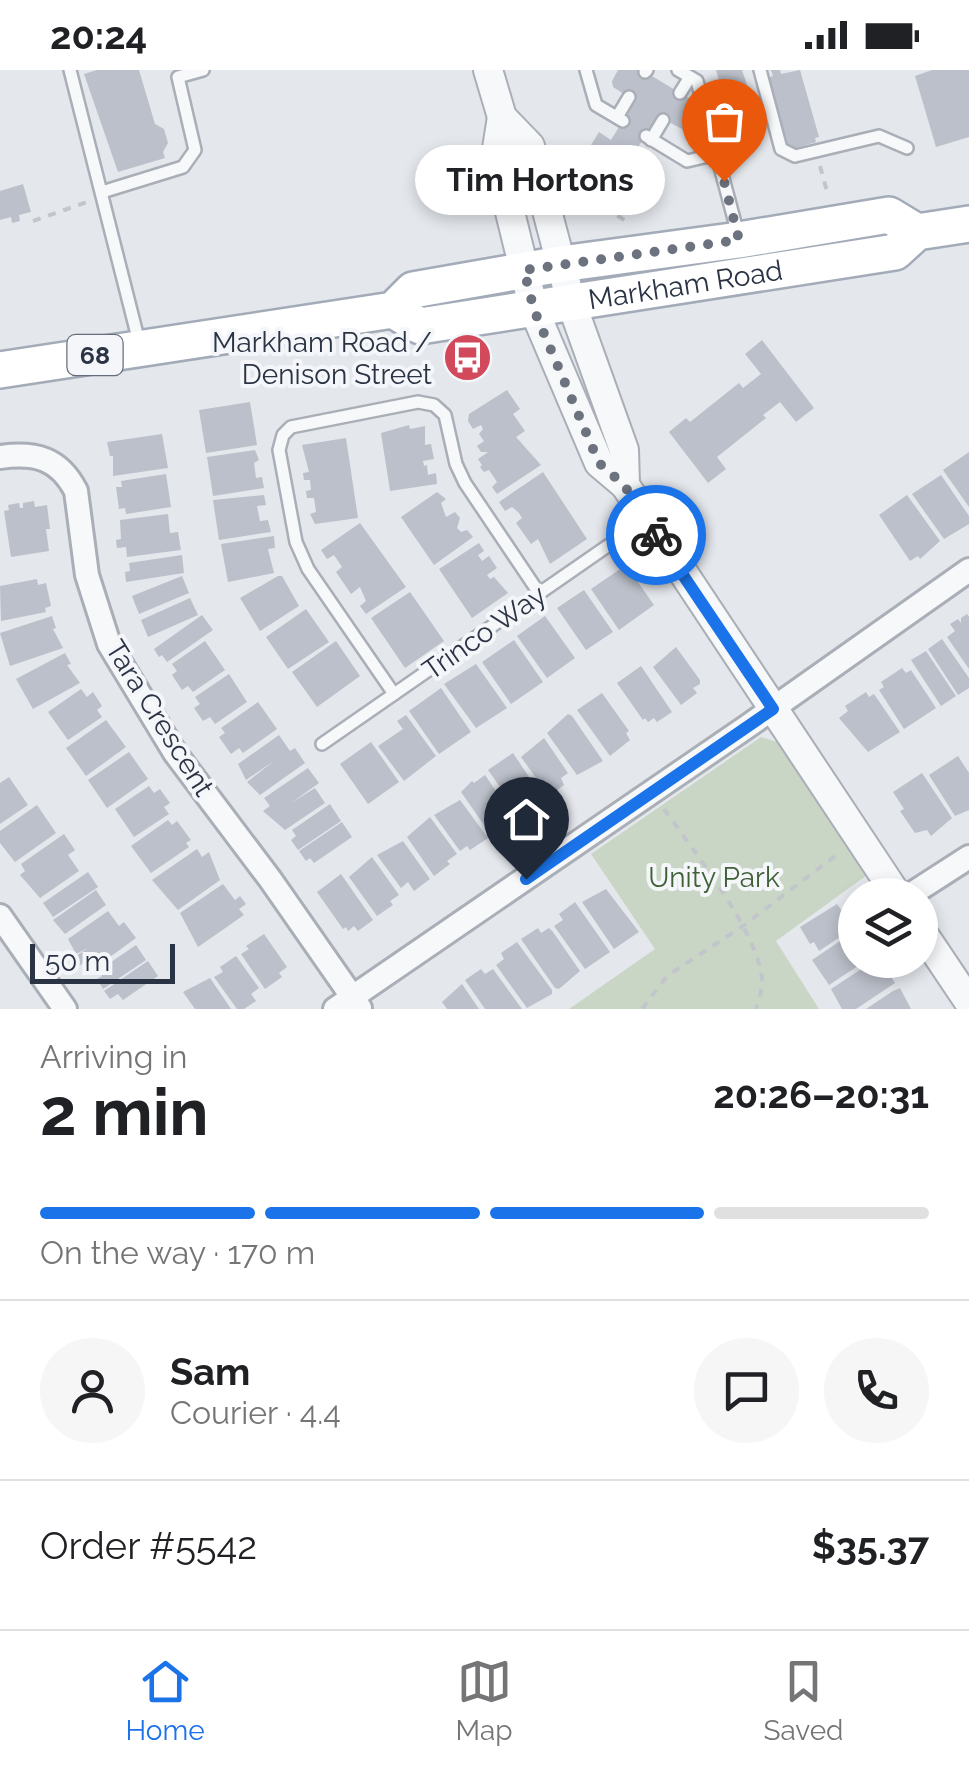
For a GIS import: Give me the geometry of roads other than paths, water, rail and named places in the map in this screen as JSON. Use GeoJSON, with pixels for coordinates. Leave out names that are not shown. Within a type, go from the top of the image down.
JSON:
{"type":"FeatureCollection","features":[{"type":"Feature","properties":{"kind":"main road","name":"Markham Road"},"geometry":{"type":"LineString","coordinates":[[0,370],[393,310],[413,290],[561,264],[889,216],[917,232]]}},
{"type":"Feature","properties":{"kind":"main road","name":"Markham Road"},"geometry":{"type":"LineString","coordinates":[[393,310],[420,326],[534,310],[895,252],[917,232],[969,224]]}},
{"type":"Feature","properties":{"kind":"street"},"geometry":{"type":"LineString","coordinates":[[488,70],[502,116],[496,155],[534,310],[599,463],[624,485],[887,878]]}},
{"type":"Feature","properties":{"kind":"street"},"geometry":{"type":"LineString","coordinates":[[502,116],[530,146],[571,302],[624,450],[624,485]]}},
{"type":"Feature","properties":{"kind":"street","name":"Tara Crescent"},"geometry":{"type":"LineString","coordinates":[[0,458],[38,455],[54,462],[70,479],[76,491],[88,576],[109,644],[175,753],[270,878],[349,1005]]}},
{"type":"Feature","properties":{"kind":"street"},"geometry":{"type":"LineString","coordinates":[[349,1005],[969,570]]}},
{"type":"Feature","properties":{"kind":"street"},"geometry":{"type":"LineString","coordinates":[[936,878],[969,857]]}},
{"type":"Feature","properties":{"kind":"street"},"geometry":{"type":"LineString","coordinates":[[0,916],[65,1009]]}},
{"type":"Feature","properties":{"kind":"street"},"geometry":{"type":"LineString","coordinates":[[938,956],[969,1002]]}},
{"type":"Feature","properties":{"kind":"lane"},"geometry":{"type":"LineString","coordinates":[[70,70],[141,348]]}},
{"type":"Feature","properties":{"kind":"lane"},"geometry":{"type":"LineString","coordinates":[[102,194],[183,168],[194,150],[178,78],[203,70]]}},
{"type":"Feature","properties":{"kind":"lane"},"geometry":{"type":"LineString","coordinates":[[586,70],[596,104],[620,120],[629,98]]}},
{"type":"Feature","properties":{"kind":"lane"},"geometry":{"type":"LineString","coordinates":[[760,70],[781,149],[796,156],[879,136],[907,148]]}},
{"type":"Feature","properties":{"kind":"lane"},"geometry":{"type":"LineString","coordinates":[[680,93],[683,72],[697,81],[739,240]]}},
{"type":"Feature","properties":{"kind":"lane"},"geometry":{"type":"LineString","coordinates":[[663,120],[648,138],[687,161],[716,154],[740,122],[734,102]]}},
{"type":"Feature","properties":{"kind":"lane"},"geometry":{"type":"LineString","coordinates":[[394,694],[308,568],[296,542],[279,450],[283,435],[293,426],[418,402],[438,408],[448,419],[454,454],[465,483],[539,594]]}},
{"type":"Feature","properties":{"kind":"lane","name":"Trinco Way"},"geometry":{"type":"LineString","coordinates":[[322,744],[646,520]]}},
{"type":"Feature","properties":{"kind":"place","name":"Tim Hortons"},"geometry":{"type":"Point","coordinates":[724,181]}},
{"type":"Feature","properties":{"kind":"place","name":"Markham Road / Denison Street"},"geometry":{"type":"Point","coordinates":[467,358]}},
{"type":"Feature","properties":{"kind":"park label","name":"Unity Park"},"geometry":{"type":"Point","coordinates":[714,877]}}]}
